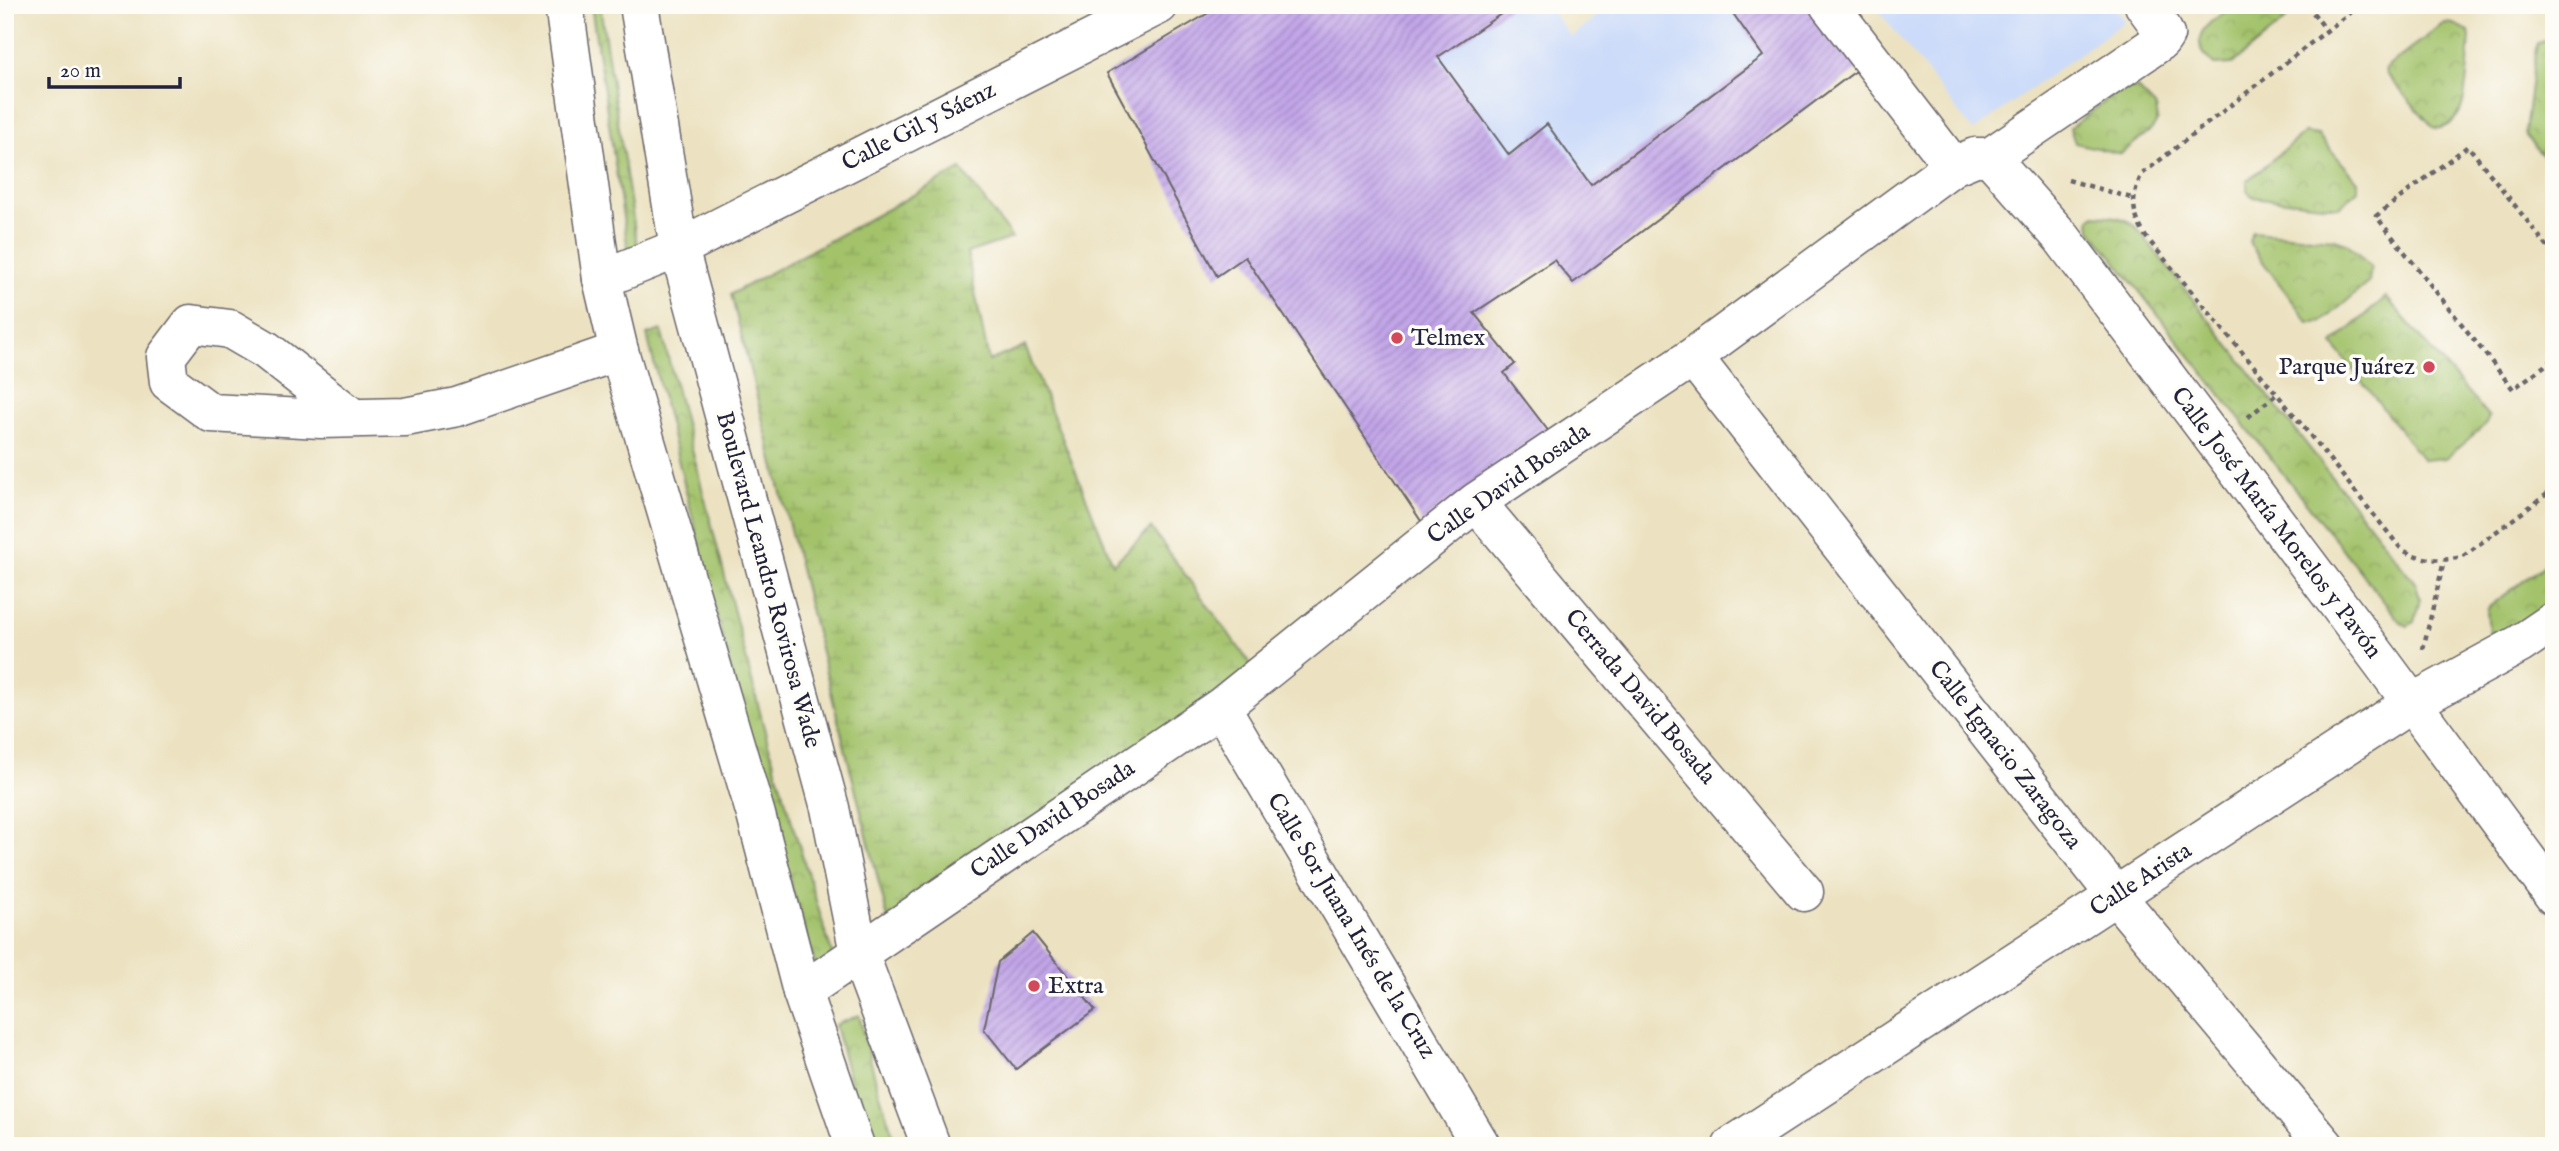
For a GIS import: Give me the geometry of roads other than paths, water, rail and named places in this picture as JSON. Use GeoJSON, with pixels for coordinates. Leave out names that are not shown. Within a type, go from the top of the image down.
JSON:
{"type":"FeatureCollection","features":[{"type":"Feature","properties":{"kind":"street"},"geometry":{"type":"LineString","coordinates":[[564,5],[602,279],[619,351],[756,815],[802,992],[855,1146]]}},
{"type":"Feature","properties":{"kind":"street","name":"Boulevard Leandro Rovirosa Wade"},"geometry":{"type":"LineString","coordinates":[[639,5],[679,248],[830,808],[859,953],[931,1146]]}},
{"type":"Feature","properties":{"kind":"street","name":"Calle Gil y Sáenz"},"geometry":{"type":"LineString","coordinates":[[602,279],[679,248],[1159,5]]}},
{"type":"Feature","properties":{"kind":"street"},"geometry":{"type":"LineString","coordinates":[[1829,5],[1953,166]]}},
{"type":"Feature","properties":{"kind":"street","name":"Calle David Bosada"},"geometry":{"type":"LineString","coordinates":[[802,992],[1221,707],[1476,502],[1693,357],[1953,166],[1975,158],[1990,157],[2161,41],[2165,35],[2153,18]]}},
{"type":"Feature","properties":{"kind":"street","name":"Calle José María Morelos y Pavón"},"geometry":{"type":"LineString","coordinates":[[1990,157],[2062,238],[2372,649],[2554,896]]}},
{"type":"Feature","properties":{"kind":"street"},"geometry":{"type":"LineString","coordinates":[[353,418],[405,417],[457,407],[619,351]]}},
{"type":"Feature","properties":{"kind":"street","name":"Calle Ignacio Zaragoza"},"geometry":{"type":"LineString","coordinates":[[1693,357],[2116,896],[2325,1146]]}},
{"type":"Feature","properties":{"kind":"street","name":"Cerrada David Bosada"},"geometry":{"type":"LineString","coordinates":[[1476,502],[1804,892]]}},
{"type":"Feature","properties":{"kind":"street","name":"Calle Arista"},"geometry":{"type":"LineString","coordinates":[[1732,1146],[2410,704],[2520,644],[2554,621]]}},
{"type":"Feature","properties":{"kind":"street","name":"Calle Sor Juana Inés de la Cruz"},"geometry":{"type":"LineString","coordinates":[[1221,707],[1481,1146]]}},
{"type":"Feature","properties":{"kind":"place","name":"Telmex"},"geometry":{"type":"Point","coordinates":[1397,338]}},
{"type":"Feature","properties":{"kind":"place","name":"Parque Juárez"},"geometry":{"type":"Point","coordinates":[2429,367]}},
{"type":"Feature","properties":{"kind":"place","name":"Extra"},"geometry":{"type":"Point","coordinates":[1034,986]}}]}
